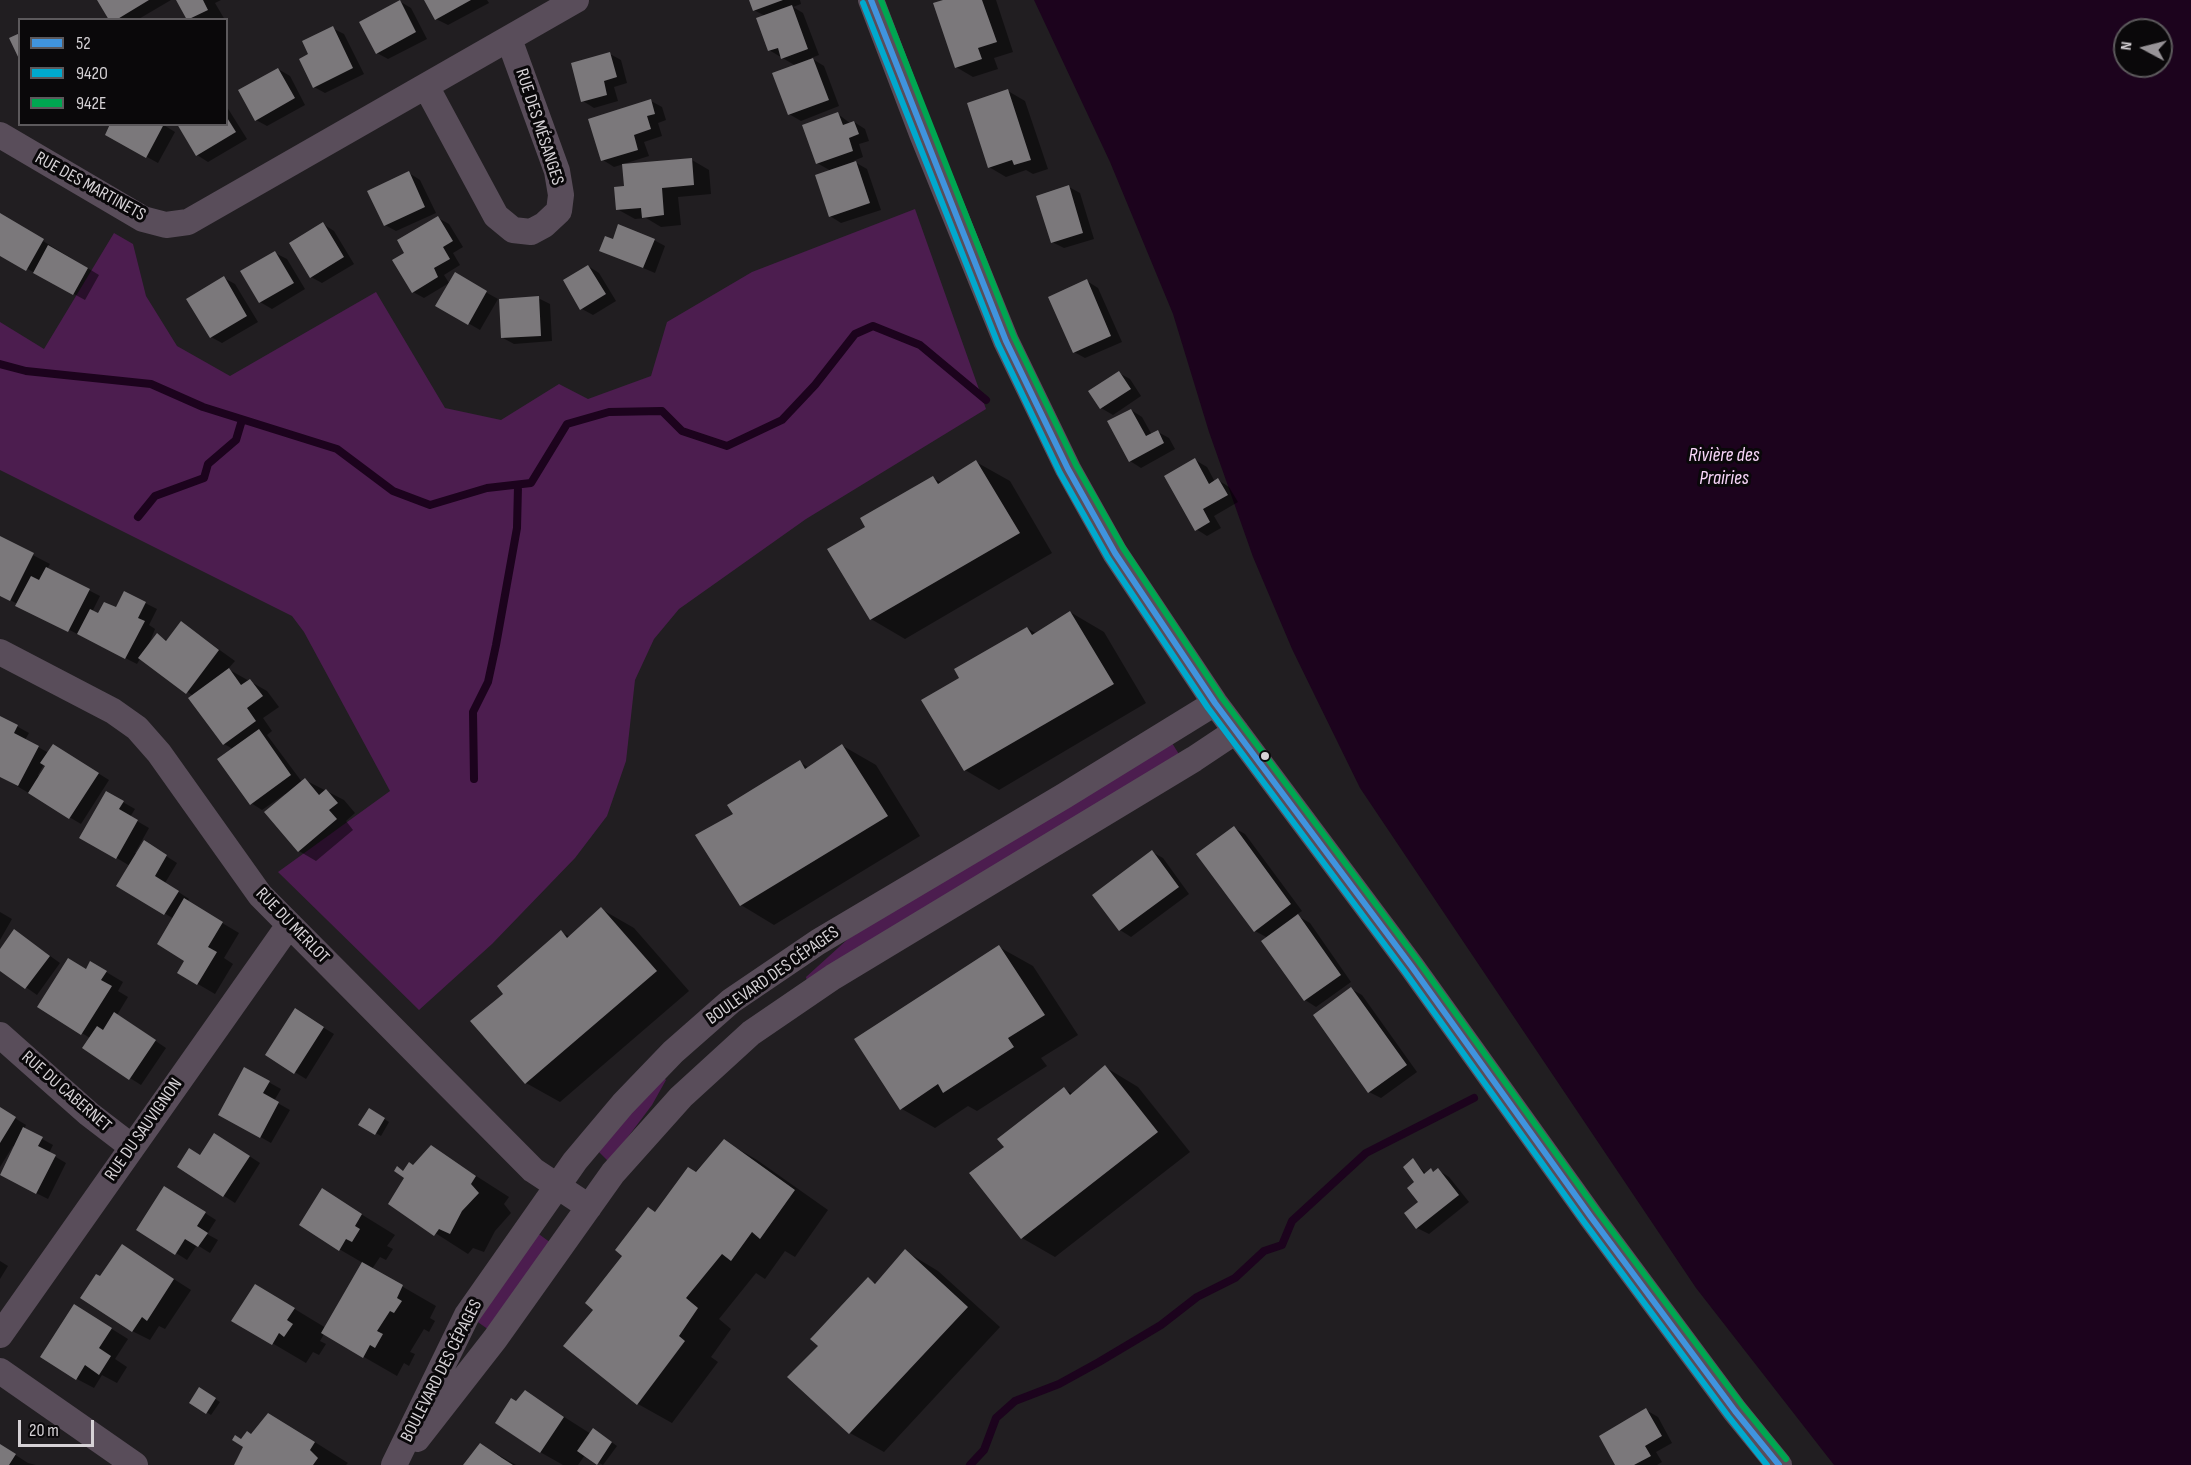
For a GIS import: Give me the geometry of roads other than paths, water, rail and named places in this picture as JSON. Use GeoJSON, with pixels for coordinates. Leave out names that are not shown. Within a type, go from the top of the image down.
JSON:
{"type":"FeatureCollection","features":[{"type":"Feature","properties":{"kind":"street"},"geometry":{"type":"LineString","coordinates":[[427,87],[576,0]]}},
{"type":"Feature","properties":{"kind":"street"},"geometry":{"type":"LineString","coordinates":[[871,0],[922,134],[1032,398],[1115,553],[1215,703],[1447,1014],[1598,1226],[1779,1465]]}},
{"type":"Feature","properties":{"kind":"street","name":"RUE DES MÉSANGES"},"geometry":{"type":"LineString","coordinates":[[427,87],[496,216],[513,230],[531,232],[544,225],[558,211],[561,195],[557,171],[509,39]]}},
{"type":"Feature","properties":{"kind":"street","name":"RUE DES MARTINETS"},"geometry":{"type":"LineString","coordinates":[[0,135],[143,219],[166,225],[188,222],[217,208],[427,87]]}},
{"type":"Feature","properties":{"kind":"street","name":"RUE DU MERLOT"},"geometry":{"type":"LineString","coordinates":[[0,652],[112,711],[137,728],[159,753],[260,895],[533,1170],[589,1207]]}},
{"type":"Feature","properties":{"kind":"street","name":"BOULEVARD DES CÉPAGES"},"geometry":{"type":"LineString","coordinates":[[395,1465],[467,1315],[556,1186],[605,1124],[652,1072],[731,1001],[818,942],[1215,703]]}},
{"type":"Feature","properties":{"kind":"street","name":"BOULEVARD DES CÉPAGES"},"geometry":{"type":"LineString","coordinates":[[395,1465],[495,1339],[613,1173],[664,1114],[722,1058],[784,1008],[1194,759],[1236,731]]}},
{"type":"Feature","properties":{"kind":"street","name":"RUE DU SAUVIGNON"},"geometry":{"type":"LineString","coordinates":[[0,1335],[289,925]]}},
{"type":"Feature","properties":{"kind":"street","name":"RUE DU CABERNET"},"geometry":{"type":"LineString","coordinates":[[0,1035],[89,1114],[132,1147]]}},
{"type":"Feature","properties":{"kind":"street"},"geometry":{"type":"LineString","coordinates":[[0,1371],[135,1465]]}},
{"type":"Feature","properties":{"kind":"water","name":"Rivière des Prairies"},"geometry":{"type":"Polygon","coordinates":[[[1034,0],[2191,0],[2191,1465],[1834,1465],[1696,1288],[1360,788],[1292,649],[1253,557],[1209,432],[1173,314],[1110,162],[1034,0]]]}},
{"type":"Feature","properties":{"kind":"waterway"},"geometry":{"type":"LineString","coordinates":[[0,364],[26,371],[151,384],[203,407],[337,449],[393,491],[430,505],[487,488],[531,483],[567,424],[609,412],[662,411],[682,431],[727,446],[782,420],[815,385],[855,334],[873,326],[920,345],[986,400]]}},
{"type":"Feature","properties":{"kind":"waterway"},"geometry":{"type":"LineString","coordinates":[[138,517],[155,496],[204,478],[208,464],[236,440],[242,420]]}},
{"type":"Feature","properties":{"kind":"waterway"},"geometry":{"type":"LineString","coordinates":[[474,779],[473,712],[488,682],[496,645],[517,528],[518,486]]}},
{"type":"Feature","properties":{"kind":"waterway"},"geometry":{"type":"LineString","coordinates":[[970,1465],[984,1450],[996,1418],[1015,1401],[1059,1384],[1099,1362],[1161,1325],[1197,1297],[1235,1278],[1264,1251],[1282,1245],[1292,1221],[1366,1153],[1474,1098]]}}]}
